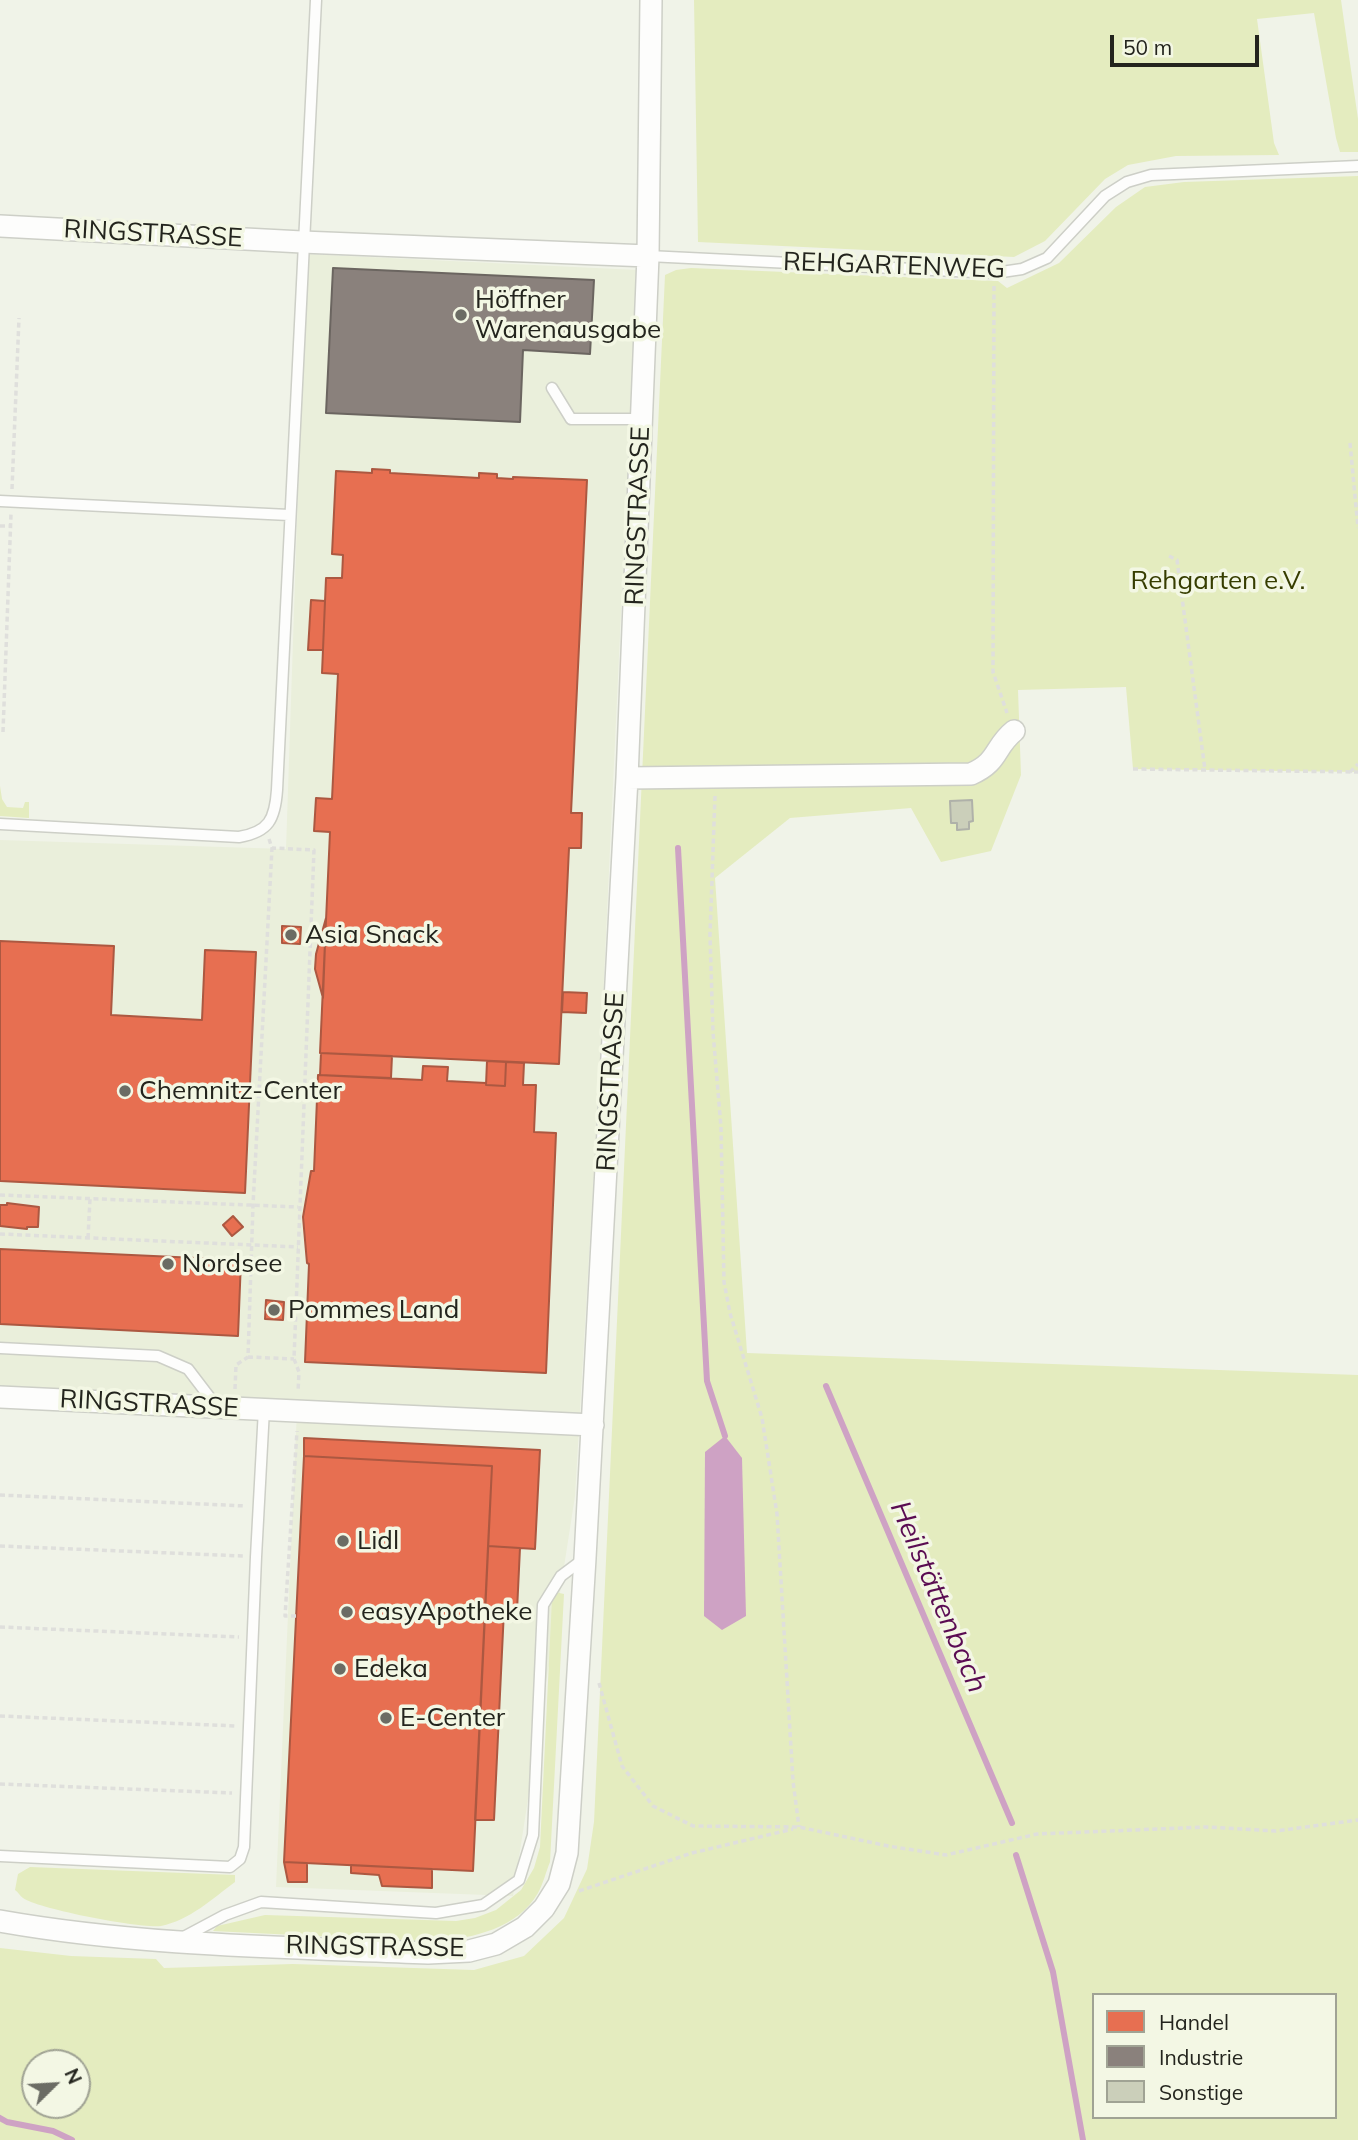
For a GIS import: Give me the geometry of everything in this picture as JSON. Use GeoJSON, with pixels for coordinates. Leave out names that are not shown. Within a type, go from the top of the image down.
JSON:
{"type":"FeatureCollection","features":[{"type":"Feature","properties":{"kind":"street"},"geometry":{"type":"LineString","coordinates":[[648,256],[651,0]]}},
{"type":"Feature","properties":{"kind":"street","name":"RINGSTRASSE"},"geometry":{"type":"LineString","coordinates":[[0,226],[648,256],[627,778],[593,1424],[566,1853],[559,1884],[544,1908],[525,1927],[496,1944],[469,1951],[428,1953],[120,1938],[0,1921]]}},
{"type":"Feature","properties":{"kind":"street"},"geometry":{"type":"LineString","coordinates":[[627,778],[971,774],[984,769],[996,756],[1003,740],[1014,732]]}},
{"type":"Feature","properties":{"kind":"street","name":"RINGSTRASSE"},"geometry":{"type":"LineString","coordinates":[[0,1397],[593,1424]]}},
{"type":"Feature","properties":{"kind":"lane"},"geometry":{"type":"LineString","coordinates":[[0,824],[239,837],[253,835],[266,827],[272,817],[276,802],[316,0]]}},
{"type":"Feature","properties":{"kind":"lane","name":"REHGARTENWEG"},"geometry":{"type":"LineString","coordinates":[[648,256],[995,273],[1022,269],[1047,258],[1105,196],[1127,182],[1152,175],[1358,166]]}},
{"type":"Feature","properties":{"kind":"lane"},"geometry":{"type":"LineString","coordinates":[[552,388],[571,419],[642,419]]}},
{"type":"Feature","properties":{"kind":"lane"},"geometry":{"type":"LineString","coordinates":[[6,501],[289,515]]}},
{"type":"Feature","properties":{"kind":"lane"},"geometry":{"type":"LineString","coordinates":[[0,1348],[159,1356],[188,1369],[226,1407]]}},
{"type":"Feature","properties":{"kind":"lane"},"geometry":{"type":"LineString","coordinates":[[0,1856],[230,1867],[240,1859],[244,1846],[264,1409]]}},
{"type":"Feature","properties":{"kind":"lane"},"geometry":{"type":"LineString","coordinates":[[175,1941],[225,1914],[261,1902],[436,1913],[483,1905],[519,1880],[533,1835],[543,1605],[561,1576],[585,1559]]}},
{"type":"Feature","properties":{"kind":"path"},"geometry":{"type":"LineString","coordinates":[[995,273],[993,672],[1014,732]]}},
{"type":"Feature","properties":{"kind":"path"},"geometry":{"type":"LineString","coordinates":[[3,732],[11,526],[6,501],[19,318]]}},
{"type":"Feature","properties":{"kind":"path"},"geometry":{"type":"LineString","coordinates":[[1350,443],[1358,528]]}},
{"type":"Feature","properties":{"kind":"path"},"geometry":{"type":"LineString","coordinates":[[0,526],[11,526]]}},
{"type":"Feature","properties":{"kind":"path"},"geometry":{"type":"LineString","coordinates":[[1170,556],[1177,560],[1205,770]]}},
{"type":"Feature","properties":{"kind":"path"},"geometry":{"type":"LineString","coordinates":[[1350,772],[1358,764]]}},
{"type":"Feature","properties":{"kind":"path"},"geometry":{"type":"LineString","coordinates":[[1133,769],[1358,772]]}},
{"type":"Feature","properties":{"kind":"path"},"geometry":{"type":"LineString","coordinates":[[715,777],[710,935],[713,1032],[721,1127],[724,1282],[730,1314],[762,1418],[777,1514],[793,1781],[799,1827]]}},
{"type":"Feature","properties":{"kind":"path"},"geometry":{"type":"LineString","coordinates":[[248,1357],[253,1206],[272,848],[266,827]]}},
{"type":"Feature","properties":{"kind":"path"},"geometry":{"type":"LineString","coordinates":[[0,1195],[298,1208],[314,850],[272,848]]}},
{"type":"Feature","properties":{"kind":"path"},"geometry":{"type":"LineString","coordinates":[[88,1238],[90,1199]]}},
{"type":"Feature","properties":{"kind":"path"},"geometry":{"type":"LineString","coordinates":[[0,1234],[298,1247]]}},
{"type":"Feature","properties":{"kind":"path"},"geometry":{"type":"LineString","coordinates":[[226,1407],[236,1365],[248,1357],[294,1359]]}},
{"type":"Feature","properties":{"kind":"path"},"geometry":{"type":"LineString","coordinates":[[0,1494],[258,1507]]}},
{"type":"Feature","properties":{"kind":"path"},"geometry":{"type":"LineString","coordinates":[[0,1546],[256,1557]]}},
{"type":"Feature","properties":{"kind":"path"},"geometry":{"type":"LineString","coordinates":[[0,1627],[252,1637]]}},
{"type":"Feature","properties":{"kind":"path"},"geometry":{"type":"LineString","coordinates":[[578,1667],[596,1674],[622,1766],[653,1806],[693,1826],[799,1827],[946,1855],[1037,1834],[1206,1827],[1276,1831],[1358,1820]]}},
{"type":"Feature","properties":{"kind":"path"},"geometry":{"type":"LineString","coordinates":[[0,1716],[249,1727]]}},
{"type":"Feature","properties":{"kind":"path"},"geometry":{"type":"LineString","coordinates":[[0,1784],[246,1794]]}},
{"type":"Feature","properties":{"kind":"path"},"geometry":{"type":"LineString","coordinates":[[559,1884],[578,1891],[692,1853],[799,1827]]}},
{"type":"Feature","properties":{"kind":"shaded area","name":"Chemnitz-Center"},"geometry":{"type":"Polygon","coordinates":[[[306,254],[637,270],[599,1085],[575,1496],[513,1896],[276,1887],[297,1410],[0,1391],[0,840],[286,849],[306,254]]]}},
{"type":"Feature","properties":{"kind":"shaded area"},"geometry":{"type":"Polygon","coordinates":[[[725,1436],[742,1458],[746,1616],[722,1630],[704,1616],[705,1452],[725,1436]]]}},
{"type":"Feature","properties":{"kind":"green space"},"geometry":{"type":"Polygon","coordinates":[[[694,0],[1341,0],[1358,119],[1358,152],[1340,152],[1314,13],[1257,19],[1274,143],[1279,155],[1176,156],[1128,165],[1105,179],[1045,241],[1014,257],[698,242],[694,0]]]}},
{"type":"Feature","properties":{"kind":"green space","name":"Rehgarten e.V."},"geometry":{"type":"Polygon","coordinates":[[[1358,176],[1358,772],[1133,769],[1126,687],[1018,690],[1021,775],[991,851],[941,862],[911,808],[790,818],[715,878],[747,1353],[1358,1375],[1358,2140],[0,2140],[0,1948],[71,1956],[156,1959],[164,1968],[293,1964],[474,1970],[524,1956],[564,1918],[587,1869],[594,1822],[665,275],[691,268],[998,281],[1007,288],[1059,263],[1116,207],[1145,187],[1184,182],[1358,176]]]}},
{"type":"Feature","properties":{"kind":"green space"},"geometry":{"type":"Polygon","coordinates":[[[0,786],[2,799],[7,807],[23,808],[25,802],[29,802],[29,818],[0,816],[0,786]]]}},
{"type":"Feature","properties":{"kind":"green space"},"geometry":{"type":"Polygon","coordinates":[[[555,1592],[564,1594],[550,1862],[540,1889],[519,1915],[480,1934],[437,1942],[213,1931],[217,1926],[265,1915],[456,1921],[475,1918],[496,1910],[521,1890],[534,1868],[540,1847],[552,1599],[555,1592]]]}},
{"type":"Feature","properties":{"kind":"green space"},"geometry":{"type":"Polygon","coordinates":[[[30,1867],[235,1875],[235,1882],[182,1919],[161,1926],[150,1926],[68,1912],[23,1898],[15,1890],[18,1874],[30,1867]]]}},
{"type":"Feature","properties":{"kind":"building: Handel"},"geometry":{"type":"Polygon","coordinates":[[[372,469],[390,470],[390,473],[479,478],[479,473],[497,474],[497,478],[587,480],[571,813],[582,813],[581,848],[569,848],[559,1064],[320,1053],[330,832],[314,831],[316,798],[332,799],[338,674],[322,673],[326,578],[342,578],[343,555],[332,554],[336,471],[372,473],[372,469]]]}},
{"type":"Feature","properties":{"kind":"building: Handel"},"geometry":{"type":"Polygon","coordinates":[[[311,600],[325,601],[323,650],[308,650],[311,600]]]}},
{"type":"Feature","properties":{"kind":"building: Handel"},"geometry":{"type":"Polygon","coordinates":[[[326,918],[323,998],[315,969],[316,954],[326,918]]]}},
{"type":"Feature","properties":{"kind":"building: Handel","name":"Asia Snack"},"geometry":{"type":"Polygon","coordinates":[[[282,926],[301,927],[300,944],[282,943],[282,926]]]}},
{"type":"Feature","properties":{"kind":"building: Handel","name":"Chemnitz-Center"},"geometry":{"type":"Polygon","coordinates":[[[0,941],[114,946],[111,1015],[202,1020],[205,950],[256,952],[245,1193],[0,1181],[0,941]]]}},
{"type":"Feature","properties":{"kind":"building: Handel"},"geometry":{"type":"Polygon","coordinates":[[[563,992],[587,993],[586,1013],[562,1012],[563,992]]]}},
{"type":"Feature","properties":{"kind":"building: Handel"},"geometry":{"type":"Polygon","coordinates":[[[321,1053],[392,1056],[391,1078],[320,1075],[321,1053]]]}},
{"type":"Feature","properties":{"kind":"building: Handel"},"geometry":{"type":"Polygon","coordinates":[[[487,1061],[506,1062],[505,1086],[486,1085],[487,1061]]]}},
{"type":"Feature","properties":{"kind":"building: Handel"},"geometry":{"type":"Polygon","coordinates":[[[506,1062],[524,1063],[523,1085],[536,1085],[534,1132],[556,1133],[546,1373],[305,1362],[309,1264],[303,1217],[311,1171],[314,1171],[318,1075],[422,1080],[423,1066],[448,1067],[447,1081],[505,1086],[506,1062]]]}},
{"type":"Feature","properties":{"kind":"building: Handel"},"geometry":{"type":"Polygon","coordinates":[[[7,1203],[39,1207],[38,1227],[27,1229],[0,1226],[0,1205],[7,1203]]]}},
{"type":"Feature","properties":{"kind":"building: Handel"},"geometry":{"type":"Polygon","coordinates":[[[233,1216],[243,1227],[232,1236],[223,1225],[233,1216]]]}},
{"type":"Feature","properties":{"kind":"building: Handel"},"geometry":{"type":"Polygon","coordinates":[[[0,1249],[241,1260],[238,1336],[0,1324],[0,1249]]]}},
{"type":"Feature","properties":{"kind":"building: Handel","name":"Pommes Land"},"geometry":{"type":"Polygon","coordinates":[[[266,1300],[284,1302],[283,1320],[265,1319],[266,1300]]]}},
{"type":"Feature","properties":{"kind":"building: Handel"},"geometry":{"type":"Polygon","coordinates":[[[304,1438],[540,1450],[535,1549],[488,1546],[492,1466],[304,1456],[304,1438]]]}},
{"type":"Feature","properties":{"kind":"building: Handel","name":"E-Center"},"geometry":{"type":"Polygon","coordinates":[[[304,1456],[492,1466],[473,1871],[284,1862],[304,1456]]]}},
{"type":"Feature","properties":{"kind":"building: Handel"},"geometry":{"type":"Polygon","coordinates":[[[488,1546],[520,1548],[517,1611],[504,1610],[494,1820],[475,1820],[488,1546]]]}},
{"type":"Feature","properties":{"kind":"building: Handel"},"geometry":{"type":"Polygon","coordinates":[[[284,1862],[307,1863],[307,1882],[288,1882],[284,1862]]]}},
{"type":"Feature","properties":{"kind":"building: Handel"},"geometry":{"type":"Polygon","coordinates":[[[351,1865],[432,1869],[432,1888],[382,1886],[379,1875],[351,1873],[351,1865]]]}},
{"type":"Feature","properties":{"kind":"building: Industrie","name":"Höffner Warenausgabe"},"geometry":{"type":"Polygon","coordinates":[[[333,268],[594,280],[590,354],[523,350],[520,422],[326,413],[333,268]]]}},
{"type":"Feature","properties":{"kind":"building: Sonstige"},"geometry":{"type":"Polygon","coordinates":[[[972,800],[973,821],[969,822],[969,829],[957,830],[957,823],[951,823],[950,801],[972,800]]]}},
{"type":"Feature","properties":{"kind":"waterway"},"geometry":{"type":"LineString","coordinates":[[678,848],[707,1381],[725,1436]]}},
{"type":"Feature","properties":{"kind":"waterway","name":"Heilstättenbach"},"geometry":{"type":"LineString","coordinates":[[826,1386],[1012,1823]]}},
{"type":"Feature","properties":{"kind":"waterway","name":"Heilstättenbach"},"geometry":{"type":"LineString","coordinates":[[1016,1855],[1053,1972],[1083,2140]]}},
{"type":"Feature","properties":{"kind":"waterway"},"geometry":{"type":"LineString","coordinates":[[0,2118],[7,2122],[53,2131],[72,2140]]}},
{"type":"Feature","properties":{"kind":"place","name":"Höffner Warenausgabe"},"geometry":{"type":"Point","coordinates":[461,315]}},
{"type":"Feature","properties":{"kind":"place","name":"Asia Snack"},"geometry":{"type":"Point","coordinates":[291,935]}},
{"type":"Feature","properties":{"kind":"place","name":"Chemnitz-Center"},"geometry":{"type":"Point","coordinates":[125,1091]}},
{"type":"Feature","properties":{"kind":"place","name":"Nordsee"},"geometry":{"type":"Point","coordinates":[168,1264]}},
{"type":"Feature","properties":{"kind":"place","name":"Pommes Land"},"geometry":{"type":"Point","coordinates":[274,1310]}},
{"type":"Feature","properties":{"kind":"place","name":"Lidl"},"geometry":{"type":"Point","coordinates":[343,1541]}},
{"type":"Feature","properties":{"kind":"place","name":"easyApotheke"},"geometry":{"type":"Point","coordinates":[347,1612]}},
{"type":"Feature","properties":{"kind":"place","name":"Edeka"},"geometry":{"type":"Point","coordinates":[340,1669]}},
{"type":"Feature","properties":{"kind":"place","name":"E-Center"},"geometry":{"type":"Point","coordinates":[386,1718]}}]}
